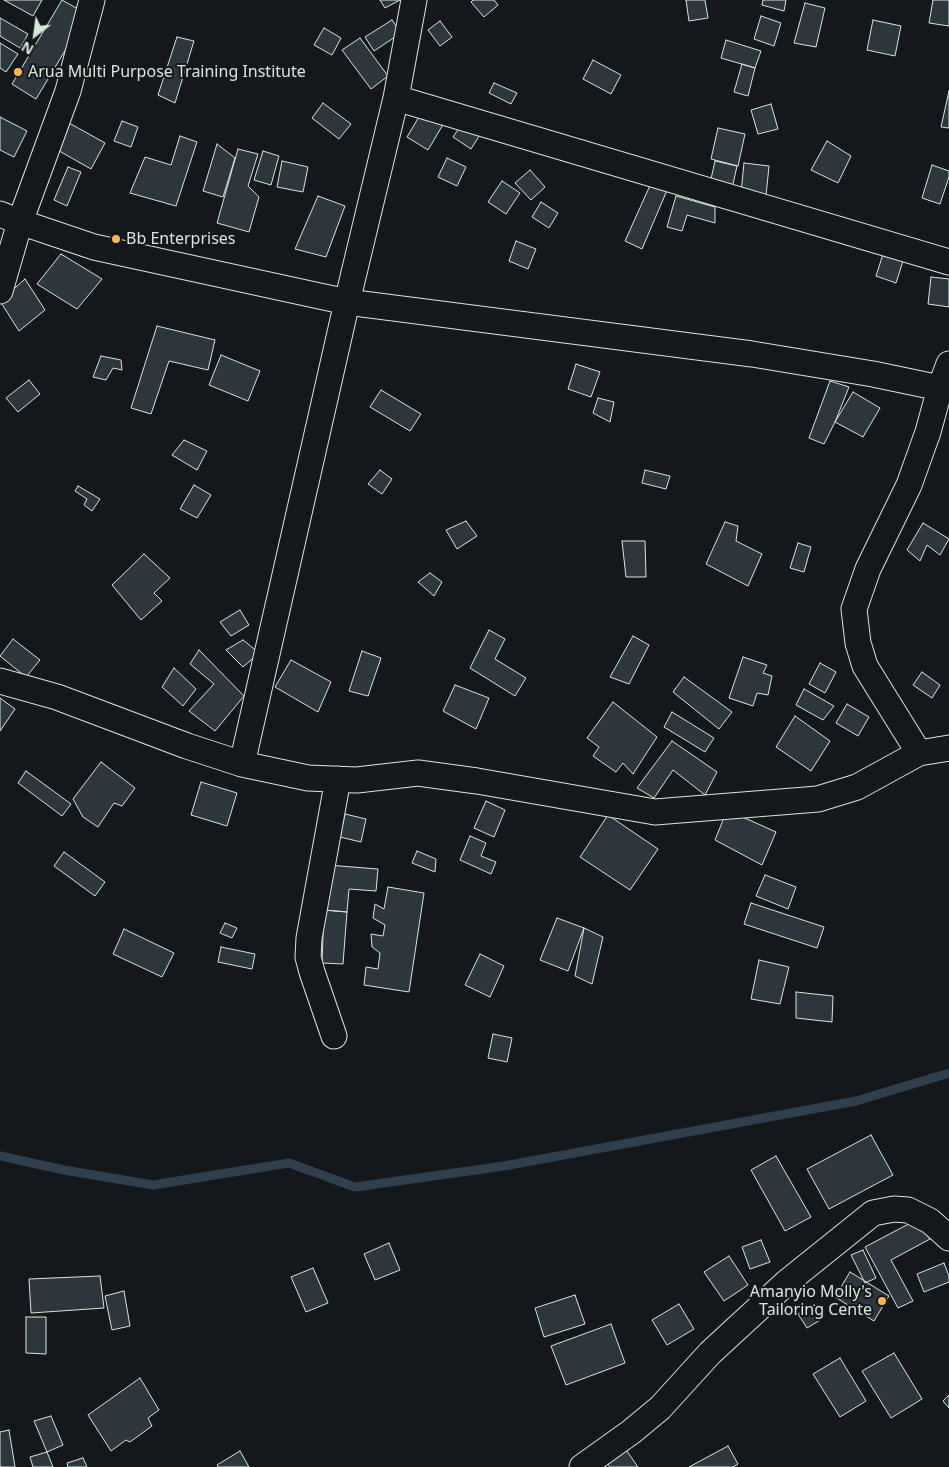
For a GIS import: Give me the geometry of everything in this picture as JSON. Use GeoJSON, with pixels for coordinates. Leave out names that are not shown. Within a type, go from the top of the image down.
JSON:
{"type":"FeatureCollection","features":[{"type":"Feature","properties":{"kind":"street"},"geometry":{"type":"LineString","coordinates":[[0,291],[10,218],[68,91],[92,0]]}},
{"type":"Feature","properties":{"kind":"street"},"geometry":{"type":"LineString","coordinates":[[242,764],[347,302],[396,98],[414,0]]}},
{"type":"Feature","properties":{"kind":"street"},"geometry":{"type":"LineString","coordinates":[[396,98],[949,262]]}},
{"type":"Feature","properties":{"kind":"street"},"geometry":{"type":"LineString","coordinates":[[10,218],[94,247],[347,302],[752,354],[944,388]]}},
{"type":"Feature","properties":{"kind":"street"},"geometry":{"type":"LineString","coordinates":[[919,753],[865,666],[858,643],[854,609],[868,569],[909,485],[944,388],[949,364]]}},
{"type":"Feature","properties":{"kind":"street"},"geometry":{"type":"LineString","coordinates":[[0,681],[57,697],[186,746],[242,764],[308,778],[357,780],[418,773],[476,781],[655,812],[818,798],[857,788],[919,753],[949,748]]}},
{"type":"Feature","properties":{"kind":"street"},"geometry":{"type":"LineString","coordinates":[[334,1036],[308,957],[309,938],[338,779]]}},
{"type":"Feature","properties":{"kind":"street"},"geometry":{"type":"LineString","coordinates":[[582,1467],[631,1432],[660,1408],[710,1354],[787,1282],[873,1213],[894,1209],[908,1210],[930,1222],[949,1238]]}},
{"type":"Feature","properties":{"kind":"building"},"geometry":{"type":"Polygon","coordinates":[[[4,0],[42,0],[33,16],[4,0]]]}},
{"type":"Feature","properties":{"kind":"building"},"geometry":{"type":"Polygon","coordinates":[[[62,0],[87,14],[36,99],[12,84],[62,0]]]}},
{"type":"Feature","properties":{"kind":"building"},"geometry":{"type":"Polygon","coordinates":[[[380,0],[400,0],[385,8],[380,0]]]}},
{"type":"Feature","properties":{"kind":"building"},"geometry":{"type":"Polygon","coordinates":[[[473,0],[494,0],[498,5],[484,17],[471,2],[473,0]]]}},
{"type":"Feature","properties":{"kind":"building"},"geometry":{"type":"Polygon","coordinates":[[[686,0],[705,0],[708,18],[689,21],[686,0]]]}},
{"type":"Feature","properties":{"kind":"building"},"geometry":{"type":"Polygon","coordinates":[[[763,0],[786,0],[784,11],[762,5],[763,0]]]}},
{"type":"Feature","properties":{"kind":"building"},"geometry":{"type":"Polygon","coordinates":[[[933,0],[949,0],[949,26],[929,23],[933,0]]]}},
{"type":"Feature","properties":{"kind":"building"},"geometry":{"type":"Polygon","coordinates":[[[805,3],[825,8],[816,47],[794,43],[805,3]]]}},
{"type":"Feature","properties":{"kind":"building"},"geometry":{"type":"Polygon","coordinates":[[[761,16],[781,23],[774,46],[754,39],[761,16]]]}},
{"type":"Feature","properties":{"kind":"building"},"geometry":{"type":"Polygon","coordinates":[[[0,18],[28,34],[20,48],[0,36],[0,18]]]}},
{"type":"Feature","properties":{"kind":"building"},"geometry":{"type":"Polygon","coordinates":[[[392,20],[401,33],[374,51],[365,37],[392,20]]]}},
{"type":"Feature","properties":{"kind":"building"},"geometry":{"type":"Polygon","coordinates":[[[873,20],[901,26],[895,56],[867,50],[873,20]]]}},
{"type":"Feature","properties":{"kind":"building"},"geometry":{"type":"Polygon","coordinates":[[[440,21],[452,37],[440,46],[428,30],[440,21]]]}},
{"type":"Feature","properties":{"kind":"building"},"geometry":{"type":"Polygon","coordinates":[[[324,28],[341,38],[332,55],[314,45],[324,28]]]}},
{"type":"Feature","properties":{"kind":"building"},"geometry":{"type":"Polygon","coordinates":[[[177,37],[194,41],[175,103],[158,95],[177,37]]]}},
{"type":"Feature","properties":{"kind":"building"},"geometry":{"type":"Polygon","coordinates":[[[360,38],[388,76],[371,89],[342,50],[360,38]]]}},
{"type":"Feature","properties":{"kind":"building"},"geometry":{"type":"Polygon","coordinates":[[[726,40],[761,51],[755,68],[721,58],[726,40]]]}},
{"type":"Feature","properties":{"kind":"building"},"geometry":{"type":"Polygon","coordinates":[[[0,43],[18,54],[6,72],[0,68],[0,43]]]}},
{"type":"Feature","properties":{"kind":"building"},"geometry":{"type":"Polygon","coordinates":[[[593,60],[621,75],[611,94],[583,79],[593,60]]]}},
{"type":"Feature","properties":{"kind":"building"},"geometry":{"type":"Polygon","coordinates":[[[742,64],[755,68],[748,96],[734,92],[742,64]]]}},
{"type":"Feature","properties":{"kind":"building"},"geometry":{"type":"Polygon","coordinates":[[[494,83],[517,93],[511,104],[489,93],[494,83]]]}},
{"type":"Feature","properties":{"kind":"building"},"geometry":{"type":"Polygon","coordinates":[[[949,91],[949,128],[941,127],[949,91]]]}},
{"type":"Feature","properties":{"kind":"building"},"geometry":{"type":"Polygon","coordinates":[[[323,103],[351,124],[339,139],[312,118],[323,103]]]}},
{"type":"Feature","properties":{"kind":"building"},"geometry":{"type":"Polygon","coordinates":[[[771,104],[778,129],[758,134],[751,110],[771,104]]]}},
{"type":"Feature","properties":{"kind":"building"},"geometry":{"type":"Polygon","coordinates":[[[423,110],[444,123],[428,150],[407,137],[423,110]]]}},
{"type":"Feature","properties":{"kind":"building"},"geometry":{"type":"Polygon","coordinates":[[[0,117],[27,131],[14,157],[0,150],[0,117]]]}},
{"type":"Feature","properties":{"kind":"building"},"geometry":{"type":"Polygon","coordinates":[[[122,121],[138,127],[131,147],[114,141],[122,121]]]}},
{"type":"Feature","properties":{"kind":"building"},"geometry":{"type":"Polygon","coordinates":[[[464,121],[481,133],[471,149],[453,137],[464,121]]]}},
{"type":"Feature","properties":{"kind":"building"},"geometry":{"type":"Polygon","coordinates":[[[69,123],[105,143],[91,169],[54,148],[69,123]]]}},
{"type":"Feature","properties":{"kind":"building"},"geometry":{"type":"Polygon","coordinates":[[[718,128],[745,134],[738,166],[711,159],[718,128]]]}},
{"type":"Feature","properties":{"kind":"building"},"geometry":{"type":"Polygon","coordinates":[[[180,136],[197,142],[176,206],[130,193],[145,157],[171,165],[180,136]]]}},
{"type":"Feature","properties":{"kind":"building"},"geometry":{"type":"Polygon","coordinates":[[[827,141],[851,156],[838,183],[811,170],[827,141]]]}},
{"type":"Feature","properties":{"kind":"building"},"geometry":{"type":"Polygon","coordinates":[[[217,144],[235,158],[223,197],[203,191],[217,144]]]}},
{"type":"Feature","properties":{"kind":"building"},"geometry":{"type":"Polygon","coordinates":[[[238,149],[258,154],[248,186],[259,197],[249,232],[217,223],[238,149]]]}},
{"type":"Feature","properties":{"kind":"building"},"geometry":{"type":"Polygon","coordinates":[[[263,151],[279,156],[271,185],[254,180],[263,151]]]}},
{"type":"Feature","properties":{"kind":"building"},"geometry":{"type":"Polygon","coordinates":[[[447,158],[466,167],[457,186],[438,177],[447,158]]]}},
{"type":"Feature","properties":{"kind":"building"},"geometry":{"type":"Polygon","coordinates":[[[282,161],[308,167],[303,192],[277,187],[282,161]]]}},
{"type":"Feature","properties":{"kind":"building"},"geometry":{"type":"Polygon","coordinates":[[[715,161],[737,166],[731,193],[709,188],[715,161]]]}},
{"type":"Feature","properties":{"kind":"building"},"geometry":{"type":"Polygon","coordinates":[[[744,163],[769,166],[766,196],[741,193],[744,163]]]}},
{"type":"Feature","properties":{"kind":"building"},"geometry":{"type":"Polygon","coordinates":[[[932,165],[949,171],[949,177],[940,204],[922,198],[932,165]]]}},
{"type":"Feature","properties":{"kind":"building"},"geometry":{"type":"Polygon","coordinates":[[[68,167],[81,172],[67,206],[54,200],[68,167]]]}},
{"type":"Feature","properties":{"kind":"building"},"geometry":{"type":"Polygon","coordinates":[[[530,170],[545,187],[531,200],[515,183],[530,170]]]}},
{"type":"Feature","properties":{"kind":"building"},"geometry":{"type":"Polygon","coordinates":[[[502,181],[520,193],[506,214],[488,202],[502,181]]]}},
{"type":"Feature","properties":{"kind":"building"},"geometry":{"type":"Polygon","coordinates":[[[652,181],[668,188],[642,249],[625,241],[652,181]]]}},
{"type":"Feature","properties":{"kind":"building"},"geometry":{"type":"Polygon","coordinates":[[[318,196],[345,206],[326,257],[295,249],[318,196]]]}},
{"type":"Feature","properties":{"kind":"building"},"geometry":{"type":"Polygon","coordinates":[[[676,196],[715,207],[715,223],[687,215],[682,231],[667,227],[676,196]]]}},
{"type":"Feature","properties":{"kind":"building"},"geometry":{"type":"Polygon","coordinates":[[[541,202],[558,213],[549,228],[532,217],[541,202]]]}},
{"type":"Feature","properties":{"kind":"building"},"geometry":{"type":"Polygon","coordinates":[[[516,241],[536,249],[528,269],[509,261],[516,241]]]}},
{"type":"Feature","properties":{"kind":"building"},"geometry":{"type":"Polygon","coordinates":[[[61,254],[102,279],[77,309],[37,284],[61,254]]]}},
{"type":"Feature","properties":{"kind":"building"},"geometry":{"type":"Polygon","coordinates":[[[883,254],[903,261],[896,283],[876,276],[883,254]]]}},
{"type":"Feature","properties":{"kind":"building"},"geometry":{"type":"Polygon","coordinates":[[[931,277],[949,279],[949,307],[928,304],[931,277]]]}},
{"type":"Feature","properties":{"kind":"building"},"geometry":{"type":"Polygon","coordinates":[[[25,279],[45,310],[19,331],[0,301],[25,279]]]}},
{"type":"Feature","properties":{"kind":"building"},"geometry":{"type":"Polygon","coordinates":[[[157,326],[215,340],[208,370],[169,361],[151,414],[131,408],[157,326]]]}},
{"type":"Feature","properties":{"kind":"building"},"geometry":{"type":"Polygon","coordinates":[[[221,355],[260,371],[248,401],[209,385],[221,355]]]}},
{"type":"Feature","properties":{"kind":"building"},"geometry":{"type":"Polygon","coordinates":[[[101,356],[121,360],[122,370],[113,368],[106,380],[93,377],[101,356]]]}},
{"type":"Feature","properties":{"kind":"building"},"geometry":{"type":"Polygon","coordinates":[[[576,364],[600,372],[591,397],[568,389],[576,364]]]}},
{"type":"Feature","properties":{"kind":"building"},"geometry":{"type":"Polygon","coordinates":[[[29,380],[40,394],[18,412],[6,398],[29,380]]]}},
{"type":"Feature","properties":{"kind":"building"},"geometry":{"type":"Polygon","coordinates":[[[830,381],[849,387],[824,444],[809,438],[830,381]]]}},
{"type":"Feature","properties":{"kind":"building"},"geometry":{"type":"Polygon","coordinates":[[[381,390],[421,414],[410,431],[370,407],[381,390]]]}},
{"type":"Feature","properties":{"kind":"building"},"geometry":{"type":"Polygon","coordinates":[[[853,392],[880,408],[863,437],[835,422],[853,392]]]}},
{"type":"Feature","properties":{"kind":"building"},"geometry":{"type":"Polygon","coordinates":[[[598,398],[614,402],[610,422],[593,413],[598,398]]]}},
{"type":"Feature","properties":{"kind":"building"},"geometry":{"type":"Polygon","coordinates":[[[184,440],[207,451],[197,470],[172,455],[184,440]]]}},
{"type":"Feature","properties":{"kind":"building"},"geometry":{"type":"Polygon","coordinates":[[[380,470],[392,479],[382,494],[368,484],[380,470]]]}},
{"type":"Feature","properties":{"kind":"building"},"geometry":{"type":"Polygon","coordinates":[[[645,470],[670,476],[666,489],[642,483],[645,470]]]}},
{"type":"Feature","properties":{"kind":"building"},"geometry":{"type":"Polygon","coordinates":[[[194,485],[211,495],[197,518],[180,509],[194,485]]]}},
{"type":"Feature","properties":{"kind":"building"},"geometry":{"type":"Polygon","coordinates":[[[78,486],[100,499],[92,511],[84,505],[87,499],[75,491],[78,486]]]}},
{"type":"Feature","properties":{"kind":"building"},"geometry":{"type":"Polygon","coordinates":[[[466,521],[477,536],[457,549],[446,530],[466,521]]]}},
{"type":"Feature","properties":{"kind":"building"},"geometry":{"type":"Polygon","coordinates":[[[725,522],[738,526],[736,541],[762,554],[748,586],[706,564],[725,522]]]}},
{"type":"Feature","properties":{"kind":"building"},"geometry":{"type":"Polygon","coordinates":[[[923,523],[949,539],[940,555],[927,545],[920,561],[907,550],[923,523]]]}},
{"type":"Feature","properties":{"kind":"building"},"geometry":{"type":"Polygon","coordinates":[[[622,541],[645,541],[646,577],[626,577],[622,541]]]}},
{"type":"Feature","properties":{"kind":"building"},"geometry":{"type":"Polygon","coordinates":[[[798,543],[811,547],[804,572],[790,568],[798,543]]]}},
{"type":"Feature","properties":{"kind":"building"},"geometry":{"type":"Polygon","coordinates":[[[144,554],[170,578],[154,593],[162,601],[141,620],[112,585],[144,554]]]}},
{"type":"Feature","properties":{"kind":"building"},"geometry":{"type":"Polygon","coordinates":[[[430,573],[442,582],[434,596],[418,582],[430,573]]]}},
{"type":"Feature","properties":{"kind":"building"},"geometry":{"type":"Polygon","coordinates":[[[240,610],[249,625],[231,636],[220,622],[240,610]]]}},
{"type":"Feature","properties":{"kind":"building"},"geometry":{"type":"Polygon","coordinates":[[[489,630],[505,639],[495,659],[526,678],[515,696],[470,668],[489,630]]]}},
{"type":"Feature","properties":{"kind":"building"},"geometry":{"type":"Polygon","coordinates":[[[633,636],[649,645],[629,684],[610,677],[633,636]]]}},
{"type":"Feature","properties":{"kind":"building"},"geometry":{"type":"Polygon","coordinates":[[[13,639],[40,660],[26,677],[0,656],[13,639]]]}},
{"type":"Feature","properties":{"kind":"building"},"geometry":{"type":"Polygon","coordinates":[[[243,640],[259,653],[243,667],[226,650],[243,640]]]}},
{"type":"Feature","properties":{"kind":"building"},"geometry":{"type":"Polygon","coordinates":[[[199,650],[244,696],[215,731],[189,711],[214,684],[190,664],[199,650]]]}},
{"type":"Feature","properties":{"kind":"building"},"geometry":{"type":"Polygon","coordinates":[[[362,651],[381,658],[368,696],[349,691],[362,651]]]}},
{"type":"Feature","properties":{"kind":"building"},"geometry":{"type":"Polygon","coordinates":[[[743,657],[767,665],[763,673],[772,676],[768,695],[757,693],[753,706],[729,698],[743,657]]]}},
{"type":"Feature","properties":{"kind":"building"},"geometry":{"type":"Polygon","coordinates":[[[291,660],[331,682],[318,712],[275,687],[291,660]]]}},
{"type":"Feature","properties":{"kind":"building"},"geometry":{"type":"Polygon","coordinates":[[[820,663],[836,672],[825,693],[809,684],[820,663]]]}},
{"type":"Feature","properties":{"kind":"building"},"geometry":{"type":"Polygon","coordinates":[[[174,668],[196,689],[183,706],[162,687],[174,668]]]}},
{"type":"Feature","properties":{"kind":"building"},"geometry":{"type":"Polygon","coordinates":[[[922,672],[940,685],[932,698],[913,685],[922,672]]]}},
{"type":"Feature","properties":{"kind":"building"},"geometry":{"type":"Polygon","coordinates":[[[684,677],[732,712],[719,729],[673,692],[684,677]]]}},
{"type":"Feature","properties":{"kind":"building"},"geometry":{"type":"Polygon","coordinates":[[[455,685],[489,698],[476,729],[443,711],[455,685]]]}},
{"type":"Feature","properties":{"kind":"building"},"geometry":{"type":"Polygon","coordinates":[[[804,689],[834,706],[823,720],[796,705],[804,689]]]}},
{"type":"Feature","properties":{"kind":"building"},"geometry":{"type":"Polygon","coordinates":[[[0,698],[15,709],[0,731],[0,698]]]}},
{"type":"Feature","properties":{"kind":"building"},"geometry":{"type":"Polygon","coordinates":[[[613,702],[657,737],[633,774],[623,763],[616,772],[593,756],[599,747],[587,738],[613,702]]]}},
{"type":"Feature","properties":{"kind":"building"},"geometry":{"type":"Polygon","coordinates":[[[847,704],[869,717],[858,736],[836,723],[847,704]]]}},
{"type":"Feature","properties":{"kind":"building"},"geometry":{"type":"Polygon","coordinates":[[[672,712],[714,738],[705,752],[664,727],[672,712]]]}},
{"type":"Feature","properties":{"kind":"building"},"geometry":{"type":"Polygon","coordinates":[[[795,716],[830,741],[811,771],[776,747],[795,716]]]}},
{"type":"Feature","properties":{"kind":"building"},"geometry":{"type":"Polygon","coordinates":[[[672,741],[717,772],[705,795],[673,770],[654,798],[637,788],[672,741]]]}},
{"type":"Feature","properties":{"kind":"building"},"geometry":{"type":"Polygon","coordinates":[[[101,762],[135,788],[122,806],[114,803],[98,827],[83,817],[73,799],[101,762]]]}},
{"type":"Feature","properties":{"kind":"building"},"geometry":{"type":"Polygon","coordinates":[[[26,771],[71,804],[62,816],[18,783],[26,771]]]}},
{"type":"Feature","properties":{"kind":"building"},"geometry":{"type":"Polygon","coordinates":[[[201,782],[237,793],[227,826],[191,815],[201,782]]]}},
{"type":"Feature","properties":{"kind":"building"},"geometry":{"type":"Polygon","coordinates":[[[486,801],[505,810],[494,837],[474,828],[486,801]]]}},
{"type":"Feature","properties":{"kind":"building"},"geometry":{"type":"Polygon","coordinates":[[[727,810],[776,832],[762,865],[715,840],[727,810]]]}},
{"type":"Feature","properties":{"kind":"building"},"geometry":{"type":"Polygon","coordinates":[[[345,814],[366,819],[361,842],[340,837],[345,814]]]}},
{"type":"Feature","properties":{"kind":"building"},"geometry":{"type":"Polygon","coordinates":[[[608,815],[658,849],[630,890],[580,857],[608,815]]]}},
{"type":"Feature","properties":{"kind":"building"},"geometry":{"type":"Polygon","coordinates":[[[470,836],[486,843],[481,856],[496,862],[491,874],[460,860],[470,836]]]}},
{"type":"Feature","properties":{"kind":"building"},"geometry":{"type":"Polygon","coordinates":[[[417,851],[436,859],[435,872],[412,863],[417,851]]]}},
{"type":"Feature","properties":{"kind":"building"},"geometry":{"type":"Polygon","coordinates":[[[64,852],[105,882],[95,896],[54,866],[64,852]]]}},
{"type":"Feature","properties":{"kind":"building"},"geometry":{"type":"Polygon","coordinates":[[[327,865],[378,869],[376,891],[349,889],[347,912],[324,910],[327,865]]]}},
{"type":"Feature","properties":{"kind":"building"},"geometry":{"type":"Polygon","coordinates":[[[765,875],[796,887],[788,909],[756,896],[765,875]]]}},
{"type":"Feature","properties":{"kind":"building"},"geometry":{"type":"Polygon","coordinates":[[[388,887],[424,893],[409,992],[364,985],[366,967],[378,969],[380,953],[372,947],[371,934],[383,936],[385,925],[373,918],[375,904],[384,909],[388,887]]]}},
{"type":"Feature","properties":{"kind":"building"},"geometry":{"type":"Polygon","coordinates":[[[751,903],[824,927],[817,948],[744,924],[751,903]]]}},
{"type":"Feature","properties":{"kind":"building"},"geometry":{"type":"Polygon","coordinates":[[[324,910],[347,912],[343,964],[322,963],[324,910]]]}},
{"type":"Feature","properties":{"kind":"building"},"geometry":{"type":"Polygon","coordinates":[[[557,918],[584,928],[568,971],[540,960],[557,918]]]}},
{"type":"Feature","properties":{"kind":"building"},"geometry":{"type":"Polygon","coordinates":[[[225,923],[237,928],[232,938],[220,933],[225,923]]]}},
{"type":"Feature","properties":{"kind":"building"},"geometry":{"type":"Polygon","coordinates":[[[584,928],[603,937],[592,984],[575,976],[584,928]]]}},
{"type":"Feature","properties":{"kind":"building"},"geometry":{"type":"Polygon","coordinates":[[[124,929],[174,953],[162,977],[113,954],[124,929]]]}},
{"type":"Feature","properties":{"kind":"building"},"geometry":{"type":"Polygon","coordinates":[[[221,947],[255,954],[252,969],[218,962],[221,947]]]}},
{"type":"Feature","properties":{"kind":"building"},"geometry":{"type":"Polygon","coordinates":[[[480,954],[504,966],[490,997],[465,985],[480,954]]]}},
{"type":"Feature","properties":{"kind":"building"},"geometry":{"type":"Polygon","coordinates":[[[759,960],[789,967],[780,1004],[751,999],[759,960]]]}},
{"type":"Feature","properties":{"kind":"building"},"geometry":{"type":"Polygon","coordinates":[[[796,992],[833,996],[832,1022],[796,1018],[796,992]]]}},
{"type":"Feature","properties":{"kind":"building"},"geometry":{"type":"Polygon","coordinates":[[[493,1034],[512,1038],[507,1062],[488,1058],[493,1034]]]}},
{"type":"Feature","properties":{"kind":"building"},"geometry":{"type":"Polygon","coordinates":[[[871,1135],[893,1175],[829,1209],[807,1169],[871,1135]]]}},
{"type":"Feature","properties":{"kind":"building"},"geometry":{"type":"Polygon","coordinates":[[[776,1156],[811,1217],[785,1231],[751,1170],[776,1156]]]}},
{"type":"Feature","properties":{"kind":"building"},"geometry":{"type":"Polygon","coordinates":[[[918,1219],[930,1239],[891,1260],[913,1301],[898,1308],[865,1247],[918,1219]]]}},
{"type":"Feature","properties":{"kind":"building"},"geometry":{"type":"Polygon","coordinates":[[[761,1240],[770,1262],[750,1269],[742,1247],[761,1240]]]}},
{"type":"Feature","properties":{"kind":"building"},"geometry":{"type":"Polygon","coordinates":[[[389,1243],[400,1270],[375,1280],[364,1254],[389,1243]]]}},
{"type":"Feature","properties":{"kind":"building"},"geometry":{"type":"Polygon","coordinates":[[[863,1250],[876,1278],[865,1283],[851,1255],[863,1250]]]}},
{"type":"Feature","properties":{"kind":"building"},"geometry":{"type":"Polygon","coordinates":[[[729,1256],[748,1285],[724,1301],[704,1272],[729,1256]]]}},
{"type":"Feature","properties":{"kind":"building"},"geometry":{"type":"Polygon","coordinates":[[[944,1263],[949,1276],[949,1282],[924,1292],[917,1274],[944,1263]]]}},
{"type":"Feature","properties":{"kind":"building"},"geometry":{"type":"Polygon","coordinates":[[[313,1268],[328,1303],[306,1312],[291,1277],[313,1268]]]}},
{"type":"Feature","properties":{"kind":"building"},"geometry":{"type":"Polygon","coordinates":[[[850,1272],[889,1296],[874,1321],[835,1297],[850,1272]]]}},
{"type":"Feature","properties":{"kind":"building"},"geometry":{"type":"Polygon","coordinates":[[[100,1276],[104,1308],[31,1313],[29,1279],[100,1276]]]}},
{"type":"Feature","properties":{"kind":"building"},"geometry":{"type":"Polygon","coordinates":[[[124,1291],[130,1326],[112,1330],[105,1296],[124,1291]]]}},
{"type":"Feature","properties":{"kind":"building"},"geometry":{"type":"Polygon","coordinates":[[[575,1295],[585,1324],[544,1337],[535,1308],[575,1295]]]}},
{"type":"Feature","properties":{"kind":"building"},"geometry":{"type":"Polygon","coordinates":[[[679,1304],[694,1329],[667,1345],[652,1320],[679,1304]]]}},
{"type":"Feature","properties":{"kind":"building"},"geometry":{"type":"Polygon","coordinates":[[[814,1305],[822,1319],[807,1328],[798,1314],[814,1305]]]}},
{"type":"Feature","properties":{"kind":"building"},"geometry":{"type":"Polygon","coordinates":[[[26,1317],[46,1317],[46,1354],[26,1353],[26,1317]]]}},
{"type":"Feature","properties":{"kind":"building"},"geometry":{"type":"Polygon","coordinates":[[[611,1324],[625,1363],[566,1385],[551,1346],[611,1324]]]}},
{"type":"Feature","properties":{"kind":"building"},"geometry":{"type":"Polygon","coordinates":[[[894,1353],[922,1399],[891,1418],[862,1371],[894,1353]]]}},
{"type":"Feature","properties":{"kind":"building"},"geometry":{"type":"Polygon","coordinates":[[[840,1358],[866,1401],[840,1417],[813,1374],[840,1358]]]}},
{"type":"Feature","properties":{"kind":"building"},"geometry":{"type":"Polygon","coordinates":[[[140,1378],[159,1410],[148,1418],[152,1426],[130,1442],[126,1440],[111,1451],[88,1415],[140,1378]]]}},
{"type":"Feature","properties":{"kind":"building"},"geometry":{"type":"Polygon","coordinates":[[[949,1395],[949,1408],[943,1401],[949,1395]]]}},
{"type":"Feature","properties":{"kind":"building"},"geometry":{"type":"Polygon","coordinates":[[[51,1416],[63,1445],[47,1452],[34,1421],[51,1416]]]}},
{"type":"Feature","properties":{"kind":"building"},"geometry":{"type":"Polygon","coordinates":[[[9,1430],[15,1467],[0,1467],[0,1432],[9,1430]]]}},
{"type":"Feature","properties":{"kind":"building"},"geometry":{"type":"Polygon","coordinates":[[[728,1446],[738,1464],[733,1467],[689,1467],[728,1446]]]}},
{"type":"Feature","properties":{"kind":"building"},"geometry":{"type":"Polygon","coordinates":[[[626,1450],[638,1467],[610,1467],[607,1463],[626,1450]]]}},
{"type":"Feature","properties":{"kind":"building"},"geometry":{"type":"Polygon","coordinates":[[[240,1451],[249,1467],[218,1467],[217,1465],[240,1451]]]}},
{"type":"Feature","properties":{"kind":"building"},"geometry":{"type":"Polygon","coordinates":[[[47,1452],[53,1467],[33,1467],[30,1457],[47,1452]]]}},
{"type":"Feature","properties":{"kind":"building"},"geometry":{"type":"Polygon","coordinates":[[[83,1458],[87,1467],[68,1467],[67,1463],[83,1458]]]}},
{"type":"Feature","properties":{"kind":"waterway"},"geometry":{"type":"LineString","coordinates":[[0,1156],[64,1170],[153,1185],[289,1163],[355,1187],[504,1166],[856,1101],[949,1073]]}},
{"type":"Feature","properties":{"kind":"place","name":"Arua Multi Purpose Training Institute"},"geometry":{"type":"Point","coordinates":[18,72]}},
{"type":"Feature","properties":{"kind":"place","name":"Bb Enterprises"},"geometry":{"type":"Point","coordinates":[116,239]}},
{"type":"Feature","properties":{"kind":"place","name":"Amanyio Molly's Tailoring Cente"},"geometry":{"type":"Point","coordinates":[882,1301]}}]}
